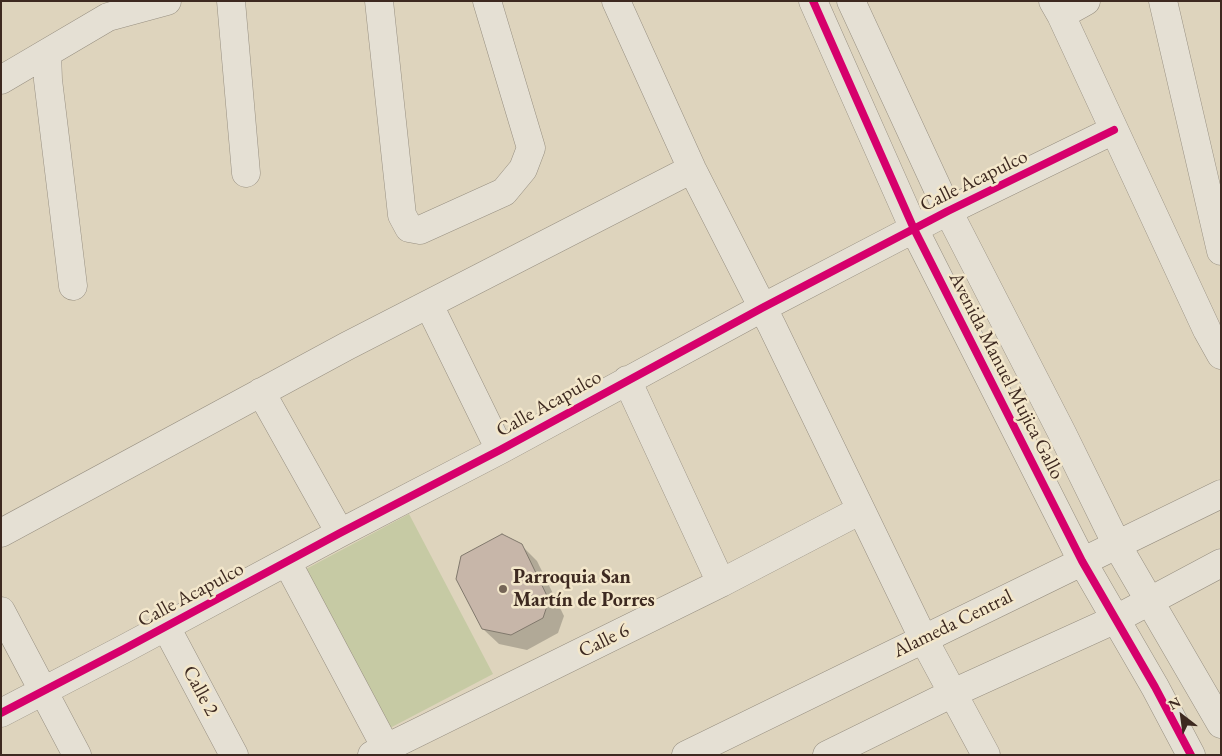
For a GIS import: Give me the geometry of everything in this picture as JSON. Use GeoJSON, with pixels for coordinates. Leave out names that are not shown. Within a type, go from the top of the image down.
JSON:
{"type":"FeatureCollection","features":[{"type":"Feature","properties":{"kind":"street"},"geometry":{"type":"LineString","coordinates":[[1,80],[47,53],[104,9],[167,1]]}},
{"type":"Feature","properties":{"kind":"street"},"geometry":{"type":"LineString","coordinates":[[231,1],[246,174]]}},
{"type":"Feature","properties":{"kind":"street"},"geometry":{"type":"LineString","coordinates":[[380,1],[402,215],[409,228],[420,230],[504,192],[523,169],[530,148],[488,1]]}},
{"type":"Feature","properties":{"kind":"street"},"geometry":{"type":"LineString","coordinates":[[616,1],[692,169],[862,510],[923,638],[986,755]]}},
{"type":"Feature","properties":{"kind":"street","name":"Avenida Manuel Mujica Gallo"},"geometry":{"type":"LineString","coordinates":[[813,1],[914,229],[1082,561],[1191,755]]}},
{"type":"Feature","properties":{"kind":"street","name":"Avenida Manuel Mujica Gallo"},"geometry":{"type":"LineString","coordinates":[[851,1],[948,211],[1117,545],[1221,724]]}},
{"type":"Feature","properties":{"kind":"street"},"geometry":{"type":"LineString","coordinates":[[1086,1],[1057,8],[1114,130],[1214,327],[1221,355]]}},
{"type":"Feature","properties":{"kind":"street"},"geometry":{"type":"LineString","coordinates":[[1163,1],[1221,251]]}},
{"type":"Feature","properties":{"kind":"street"},"geometry":{"type":"LineString","coordinates":[[47,53],[48,80],[73,286]]}},
{"type":"Feature","properties":{"kind":"street","name":"Calle Acapulco"},"geometry":{"type":"LineString","coordinates":[[1,713],[500,450],[762,308],[948,211],[1114,130]]}},
{"type":"Feature","properties":{"kind":"street"},"geometry":{"type":"LineString","coordinates":[[1,533],[347,346],[692,169]]}},
{"type":"Feature","properties":{"kind":"street"},"geometry":{"type":"LineString","coordinates":[[429,305],[500,450]]}},
{"type":"Feature","properties":{"kind":"street"},"geometry":{"type":"LineString","coordinates":[[627,380],[722,583]]}},
{"type":"Feature","properties":{"kind":"street"},"geometry":{"type":"LineString","coordinates":[[261,392],[340,533]]}},
{"type":"Feature","properties":{"kind":"street","name":"Alameda Central"},"geometry":{"type":"LineString","coordinates":[[686,755],[1221,494]]}},
{"type":"Feature","properties":{"kind":"street","name":"Calle 6"},"geometry":{"type":"LineString","coordinates":[[379,751],[722,583],[862,510]]}},
{"type":"Feature","properties":{"kind":"street"},"geometry":{"type":"LineString","coordinates":[[287,562],[379,751]]}},
{"type":"Feature","properties":{"kind":"street"},"geometry":{"type":"LineString","coordinates":[[827,755],[953,693],[1116,619],[1221,563]]}},
{"type":"Feature","properties":{"kind":"street"},"geometry":{"type":"LineString","coordinates":[[1,611],[77,755]]}},
{"type":"Feature","properties":{"kind":"street","name":"Calle 2"},"geometry":{"type":"LineString","coordinates":[[166,627],[234,755]]}},
{"type":"Feature","properties":{"kind":"green space"},"geometry":{"type":"Polygon","coordinates":[[[409,514],[493,674],[390,728],[306,569],[409,514]]]}},
{"type":"Feature","properties":{"kind":"building","name":"Parroquia San Martín de Porres"},"geometry":{"type":"Polygon","coordinates":[[[502,534],[522,544],[549,600],[543,618],[511,635],[482,629],[456,579],[461,556],[502,534]]]}},
{"type":"Feature","properties":{"kind":"cycle path"},"geometry":{"type":"LineString","coordinates":[[813,1],[914,229],[1082,561],[1155,687],[1191,755]]}},
{"type":"Feature","properties":{"kind":"cycle path"},"geometry":{"type":"LineString","coordinates":[[1,713],[500,450],[762,308],[948,211],[1114,130]]}},
{"type":"Feature","properties":{"kind":"place","name":"Parroquia San Martín de Porres"},"geometry":{"type":"Point","coordinates":[503,589]}}]}
